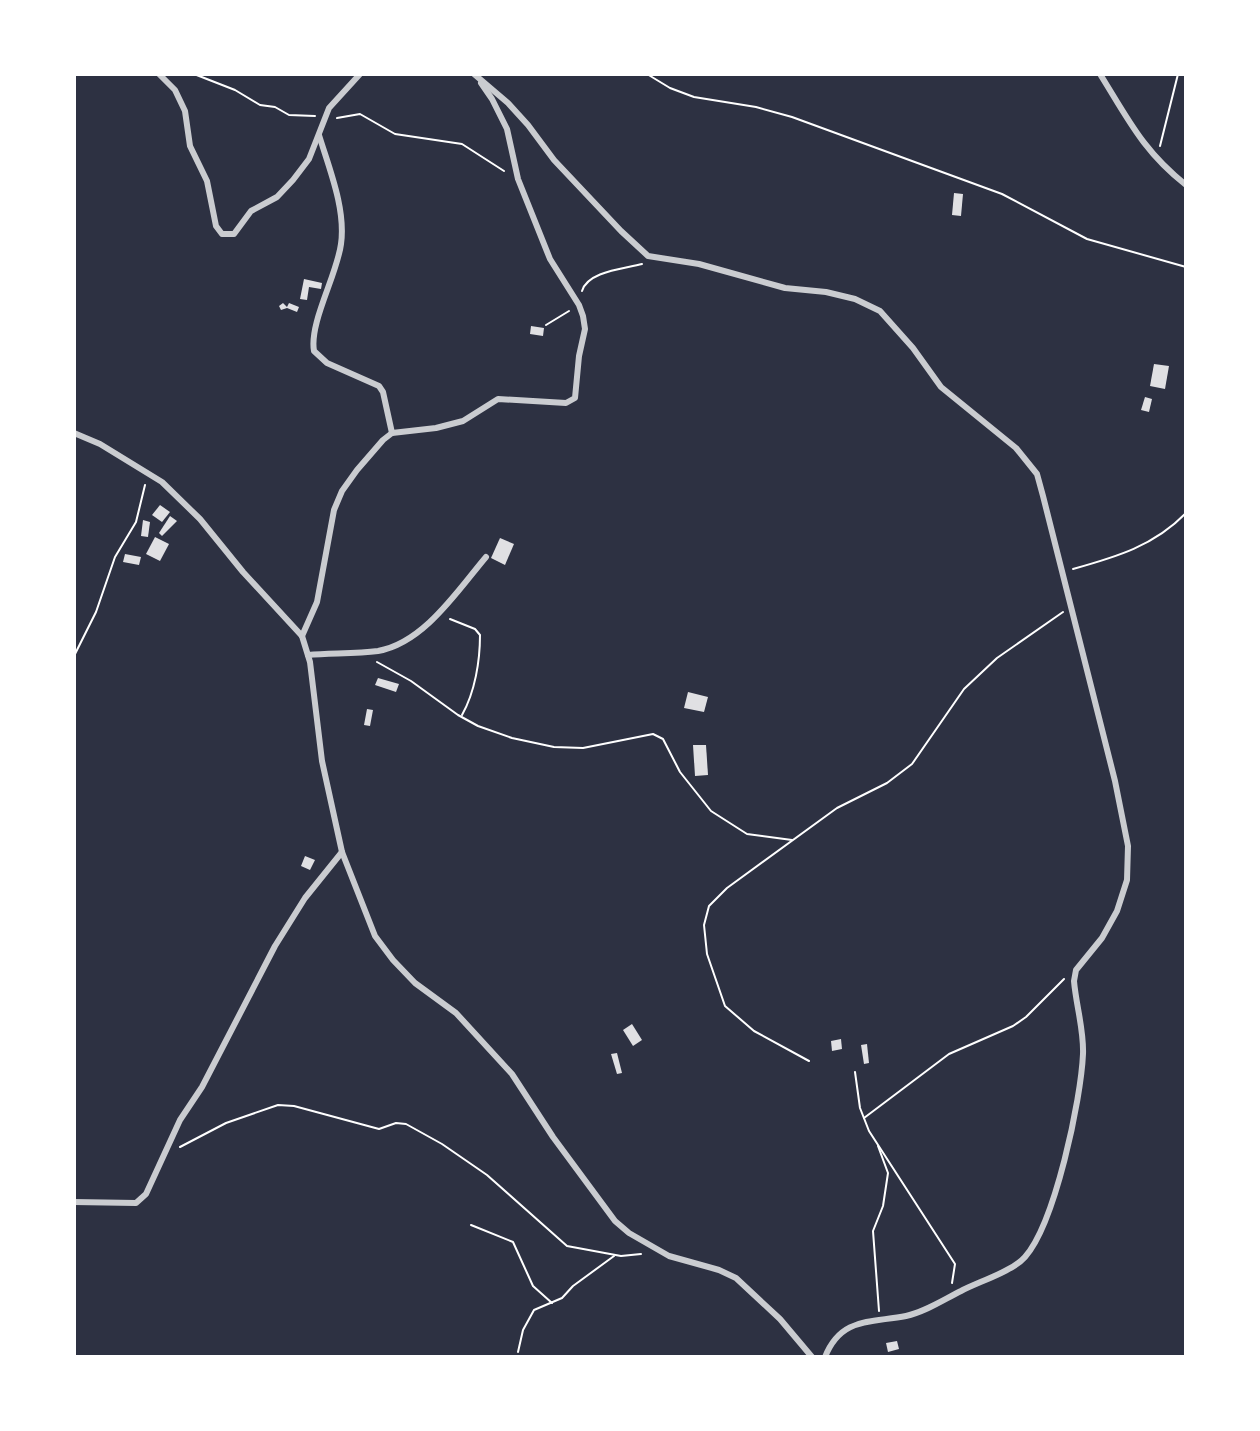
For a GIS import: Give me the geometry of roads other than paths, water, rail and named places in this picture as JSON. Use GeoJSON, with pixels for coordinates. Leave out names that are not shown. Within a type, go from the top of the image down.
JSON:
{"type":"FeatureCollection","features":[{"type":"Feature","properties":{"kind":"street"},"geometry":{"type":"LineString","coordinates":[[159,74],[175,90],[185,111],[190,146],[207,181],[216,226],[222,234],[234,234],[251,211],[277,197],[309,159],[325,116],[360,74]]}},
{"type":"Feature","properties":{"kind":"street"},"geometry":{"type":"LineString","coordinates":[[302,636],[317,602],[334,510],[342,491],[392,433],[436,428],[463,421],[498,399],[570,402],[577,392],[579,356],[585,329],[579,305],[550,259],[518,179],[507,129],[492,99],[474,74]]}},
{"type":"Feature","properties":{"kind":"street"},"geometry":{"type":"LineString","coordinates":[[474,74],[528,125],[554,160],[648,256],[699,264],[785,288],[826,292],[855,299],[880,311],[913,348],[941,387],[966,410],[994,428],[1016,448],[1037,474],[1128,846],[1127,880],[1117,911],[1102,938],[1076,970],[1075,990],[1083,1051],[1080,1088],[1069,1145],[1053,1198],[1035,1243],[1024,1259],[908,1316],[855,1325],[838,1334],[825,1357]]}},
{"type":"Feature","properties":{"kind":"street"},"geometry":{"type":"LineString","coordinates":[[1100,74],[1136,136],[1156,160],[1186,185]]}},
{"type":"Feature","properties":{"kind":"street"},"geometry":{"type":"LineString","coordinates":[[319,135],[338,207],[342,241],[314,330],[314,351],[327,363],[382,388],[392,433]]}},
{"type":"Feature","properties":{"kind":"street"},"geometry":{"type":"LineString","coordinates":[[74,433],[100,444],[162,482],[200,519],[243,572],[302,636],[308,655],[322,761],[342,852],[375,936],[393,960],[415,983],[456,1013],[512,1074],[553,1137],[615,1221],[669,1256],[736,1278],[771,1310],[812,1357]]}},
{"type":"Feature","properties":{"kind":"street"},"geometry":{"type":"LineString","coordinates":[[308,655],[380,651],[412,636],[438,614],[486,557]]}},
{"type":"Feature","properties":{"kind":"street"},"geometry":{"type":"LineString","coordinates":[[74,1202],[136,1203],[146,1194],[180,1120],[202,1087],[275,946],[305,898],[342,852]]}}]}
